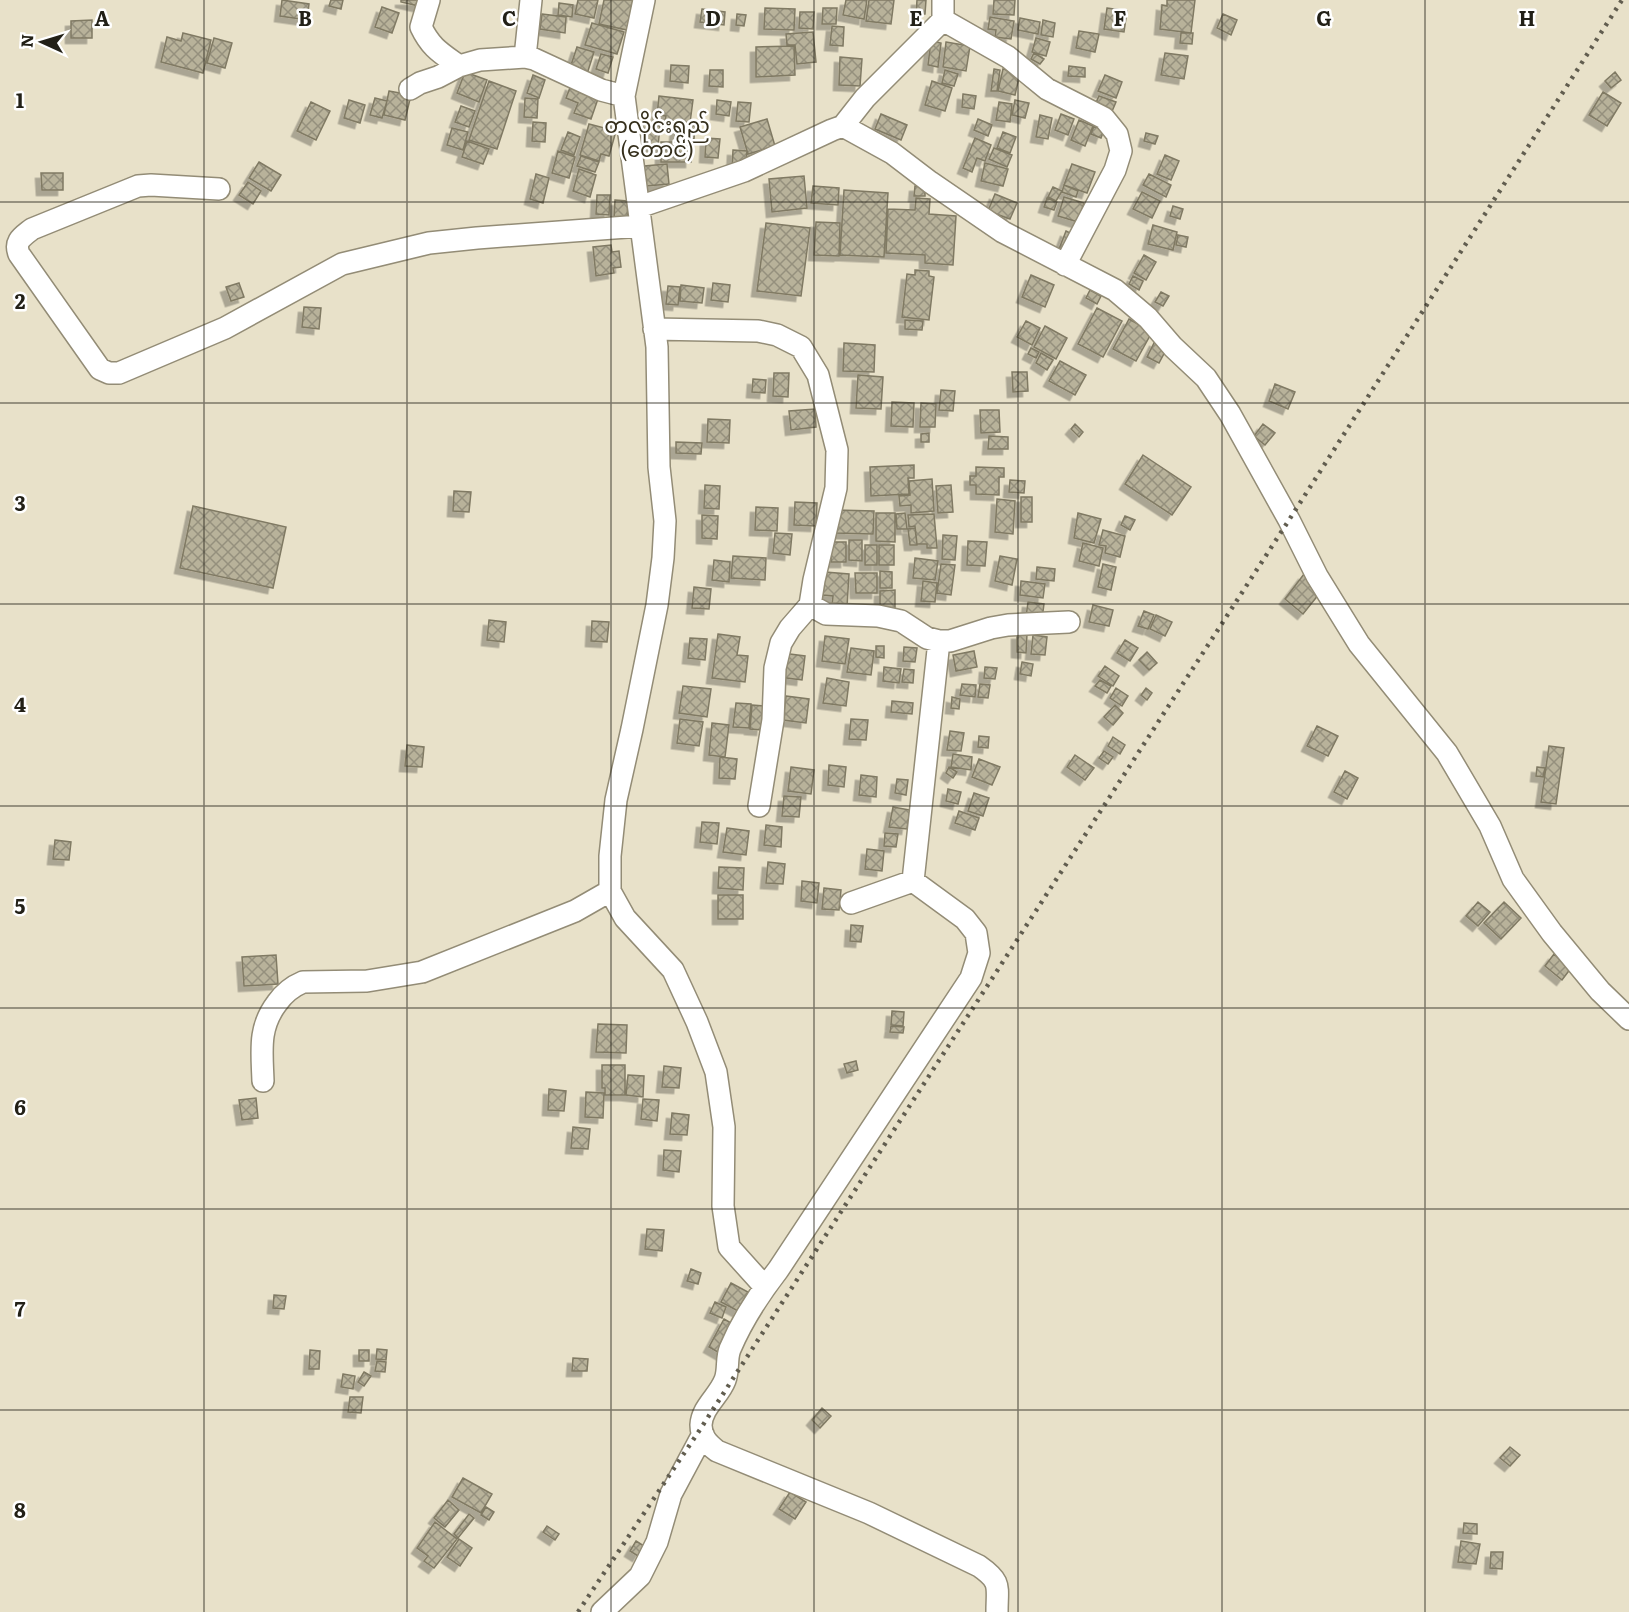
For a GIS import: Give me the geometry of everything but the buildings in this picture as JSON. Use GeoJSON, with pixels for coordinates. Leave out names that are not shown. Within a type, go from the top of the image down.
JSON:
{"type":"FeatureCollection","features":[{"type":"Feature","properties":{"kind":"street"},"geometry":{"type":"LineString","coordinates":[[429,0],[421,27],[434,48],[459,66]]}},
{"type":"Feature","properties":{"kind":"street"},"geometry":{"type":"LineString","coordinates":[[525,57],[531,0]]}},
{"type":"Feature","properties":{"kind":"street"},"geometry":{"type":"LineString","coordinates":[[644,0],[624,96],[657,347],[659,466],[664,522],[663,558],[657,604],[616,800],[610,856],[610,891],[625,918],[673,970],[697,1022],[718,1083],[724,1127],[723,1206],[729,1246],[765,1287]]}},
{"type":"Feature","properties":{"kind":"street"},"geometry":{"type":"LineString","coordinates":[[219,189],[138,186],[32,229],[18,239],[16,247],[19,254],[100,369],[110,373],[119,373],[225,328],[342,264],[429,243],[640,217],[843,126],[943,10],[1008,57],[1047,89],[1104,118],[1117,134],[1121,151],[1115,170],[1065,265]]}},
{"type":"Feature","properties":{"kind":"street"},"geometry":{"type":"LineString","coordinates":[[410,89],[420,82],[480,60],[525,57],[601,90],[624,96]]}},
{"type":"Feature","properties":{"kind":"street"},"geometry":{"type":"LineString","coordinates":[[843,126],[892,153],[930,183],[1003,232],[1115,291],[1148,318],[1173,347],[1206,378],[1230,414],[1289,520],[1317,576],[1359,644],[1448,753],[1490,826],[1513,879],[1552,933],[1600,991],[1629,1019]]}},
{"type":"Feature","properties":{"kind":"street"},"geometry":{"type":"LineString","coordinates":[[654,329],[758,331],[777,335],[801,347],[818,375],[837,450],[836,488],[810,605],[790,628],[781,643],[775,668],[773,720],[759,806]]}},
{"type":"Feature","properties":{"kind":"street"},"geometry":{"type":"LineString","coordinates":[[810,605],[826,614],[878,616],[901,621],[927,638],[939,641],[950,641],[1008,625],[1069,622]]}},
{"type":"Feature","properties":{"kind":"street"},"geometry":{"type":"LineString","coordinates":[[913,881],[939,641]]}},
{"type":"Feature","properties":{"kind":"street"},"geometry":{"type":"LineString","coordinates":[[851,903],[913,881]]}},
{"type":"Feature","properties":{"kind":"street"},"geometry":{"type":"LineString","coordinates":[[913,881],[965,919],[976,933],[979,953],[971,978],[765,1287],[729,1351],[728,1371],[724,1382],[702,1418],[701,1428],[705,1442],[717,1452],[869,1514],[979,1566],[992,1575],[997,1584],[997,1612]]}},
{"type":"Feature","properties":{"kind":"street"},"geometry":{"type":"LineString","coordinates":[[263,1081],[264,1025],[270,1012],[284,993],[293,986],[303,982],[367,981],[422,972],[575,911],[610,891]]}},
{"type":"Feature","properties":{"kind":"street"},"geometry":{"type":"LineString","coordinates":[[602,1612],[640,1576],[657,1542],[671,1494],[704,1434]]}},
{"type":"Feature","properties":{"kind":"railway"},"geometry":{"type":"LineString","coordinates":[[578,1612],[701,1428],[1289,520],[1622,0]]}},
{"type":"Feature","properties":{"kind":"district","name":"တလိုင်းရှည် (တောင်)"},"geometry":{"type":"Point","coordinates":[657,135]}}]}
